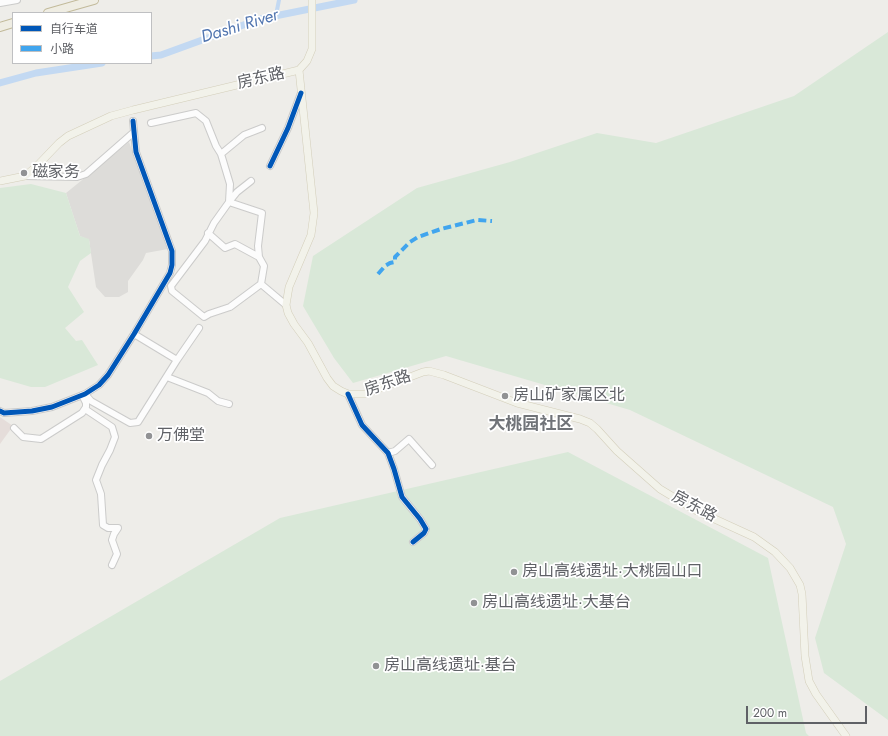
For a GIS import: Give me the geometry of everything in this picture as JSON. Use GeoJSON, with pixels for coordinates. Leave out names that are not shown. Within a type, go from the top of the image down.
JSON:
{"type":"FeatureCollection","features":[{"type":"Feature","properties":{"kind":"highway"},"geometry":{"type":"LineString","coordinates":[[52,12],[94,0]]}},
{"type":"Feature","properties":{"kind":"highway"},"geometry":{"type":"LineString","coordinates":[[0,27],[12,23]]}},
{"type":"Feature","properties":{"kind":"main road"},"geometry":{"type":"LineString","coordinates":[[299,70],[310,54],[313,34],[312,0]]}},
{"type":"Feature","properties":{"kind":"main road","name":"房东路"},"geometry":{"type":"LineString","coordinates":[[0,181],[25,176],[68,136],[111,116],[299,70],[314,213],[311,235],[289,287],[286,305],[291,320],[308,343],[333,386],[348,394],[366,394],[429,371],[444,375],[517,403],[580,419],[598,428],[617,451],[660,489],[685,504],[754,537],[774,552],[790,568],[800,585],[802,594],[805,656],[809,680],[816,694],[846,736]]}},
{"type":"Feature","properties":{"kind":"street"},"geometry":{"type":"LineString","coordinates":[[0,3],[17,0]]}},
{"type":"Feature","properties":{"kind":"street"},"geometry":{"type":"LineString","coordinates":[[270,166],[288,128],[301,93]]}},
{"type":"Feature","properties":{"kind":"street"},"geometry":{"type":"LineString","coordinates":[[151,123],[196,113],[206,121],[216,146],[221,154],[230,184],[229,202]]}},
{"type":"Feature","properties":{"kind":"street"},"geometry":{"type":"LineString","coordinates":[[0,411],[4,413],[42,409],[83,395],[99,384],[108,375],[170,273],[173,258],[172,251],[136,152],[133,121]]}},
{"type":"Feature","properties":{"kind":"street"},"geometry":{"type":"LineString","coordinates":[[221,154],[244,135],[262,128]]}},
{"type":"Feature","properties":{"kind":"street"},"geometry":{"type":"LineString","coordinates":[[25,176],[77,177],[86,174],[134,132]]}},
{"type":"Feature","properties":{"kind":"street"},"geometry":{"type":"LineString","coordinates":[[229,202],[262,213],[258,246],[259,256],[264,266],[261,284],[230,307],[204,317],[172,291],[171,286],[205,241],[214,223],[229,202],[237,192],[251,182]]}},
{"type":"Feature","properties":{"kind":"street"},"geometry":{"type":"LineString","coordinates":[[208,233],[224,248],[235,244],[259,256]]}},
{"type":"Feature","properties":{"kind":"street"},"geometry":{"type":"LineString","coordinates":[[261,284],[286,305]]}},
{"type":"Feature","properties":{"kind":"street"},"geometry":{"type":"LineString","coordinates":[[83,395],[130,423],[136,423],[141,419],[177,360],[199,328]]}},
{"type":"Feature","properties":{"kind":"street"},"geometry":{"type":"LineString","coordinates":[[134,334],[177,360]]}},
{"type":"Feature","properties":{"kind":"street"},"geometry":{"type":"LineString","coordinates":[[167,377],[208,393],[218,401],[229,404]]}},
{"type":"Feature","properties":{"kind":"street"},"geometry":{"type":"LineString","coordinates":[[348,394],[362,425],[388,453],[402,497],[426,529],[424,533],[413,542]]}},
{"type":"Feature","properties":{"kind":"street"},"geometry":{"type":"LineString","coordinates":[[14,428],[23,437],[41,439],[78,416],[85,409],[86,403],[83,395]]}},
{"type":"Feature","properties":{"kind":"street"},"geometry":{"type":"LineString","coordinates":[[85,409],[112,427],[114,437],[110,450],[96,480],[101,494],[103,525],[108,528],[118,528],[112,540],[117,554],[112,565]]}},
{"type":"Feature","properties":{"kind":"street"},"geometry":{"type":"LineString","coordinates":[[388,453],[395,451],[409,439],[432,465]]}},
{"type":"Feature","properties":{"kind":"shaded area"},"geometry":{"type":"Polygon","coordinates":[[[129,142],[168,249],[146,253],[143,260],[128,281],[128,292],[119,297],[105,297],[96,287],[89,240],[80,236],[66,193],[129,142]]]}},
{"type":"Feature","properties":{"kind":"shaded area"},"geometry":{"type":"Polygon","coordinates":[[[0,417],[13,426],[0,444],[0,417]]]}},
{"type":"Feature","properties":{"kind":"green space"},"geometry":{"type":"Polygon","coordinates":[[[888,32],[888,720],[824,673],[815,638],[846,544],[833,507],[630,410],[446,356],[353,383],[334,358],[303,306],[313,256],[417,188],[510,162],[597,133],[656,143],[794,96],[888,32]]]}},
{"type":"Feature","properties":{"kind":"green space"},"geometry":{"type":"Polygon","coordinates":[[[31,184],[66,193],[80,236],[89,239],[91,253],[80,261],[68,287],[84,312],[65,328],[76,341],[82,340],[98,365],[45,387],[31,387],[0,378],[0,188],[31,184]]]}},
{"type":"Feature","properties":{"kind":"green space"},"geometry":{"type":"Polygon","coordinates":[[[568,452],[768,558],[806,733],[809,736],[0,736],[0,681],[280,518],[568,452]]]}},
{"type":"Feature","properties":{"kind":"waterway"},"geometry":{"type":"LineString","coordinates":[[276,15],[279,0]]}},
{"type":"Feature","properties":{"kind":"waterway","name":"Dashi River"},"geometry":{"type":"LineString","coordinates":[[152,56],[161,55],[260,19],[354,0]]}},
{"type":"Feature","properties":{"kind":"waterway","name":"Dashi River"},"geometry":{"type":"LineString","coordinates":[[0,83],[36,73],[95,64]]}},
{"type":"Feature","properties":{"kind":"marked path"},"geometry":{"type":"LineString","coordinates":[[378,274],[385,266],[395,262],[395,257],[410,242],[418,237],[441,229],[477,220],[492,221]]}},
{"type":"Feature","properties":{"kind":"cycle path"},"geometry":{"type":"LineString","coordinates":[[270,166],[288,128],[301,93]]}},
{"type":"Feature","properties":{"kind":"cycle path"},"geometry":{"type":"LineString","coordinates":[[0,411],[4,413],[32,411],[52,407],[85,394],[99,385],[108,375],[134,334],[170,273],[172,265],[172,251],[136,152],[133,121]]}},
{"type":"Feature","properties":{"kind":"cycle path"},"geometry":{"type":"LineString","coordinates":[[348,394],[362,425],[388,453],[402,497],[426,529],[424,533],[413,542]]}},
{"type":"Feature","properties":{"kind":"place","name":"磁家务"},"geometry":{"type":"Point","coordinates":[24,173]}},
{"type":"Feature","properties":{"kind":"place","name":"房山矿家属区北"},"geometry":{"type":"Point","coordinates":[505,396]}},
{"type":"Feature","properties":{"kind":"place","name":"万佛堂"},"geometry":{"type":"Point","coordinates":[149,436]}},
{"type":"Feature","properties":{"kind":"place","name":"房山高线遗址·大桃园山口"},"geometry":{"type":"Point","coordinates":[514,572]}},
{"type":"Feature","properties":{"kind":"place","name":"房山高线遗址·大基台"},"geometry":{"type":"Point","coordinates":[474,603]}},
{"type":"Feature","properties":{"kind":"place","name":"房山高线遗址·基台"},"geometry":{"type":"Point","coordinates":[376,666]}},
{"type":"Feature","properties":{"kind":"district","name":"大桃园社区"},"geometry":{"type":"Point","coordinates":[531,425]}}]}
